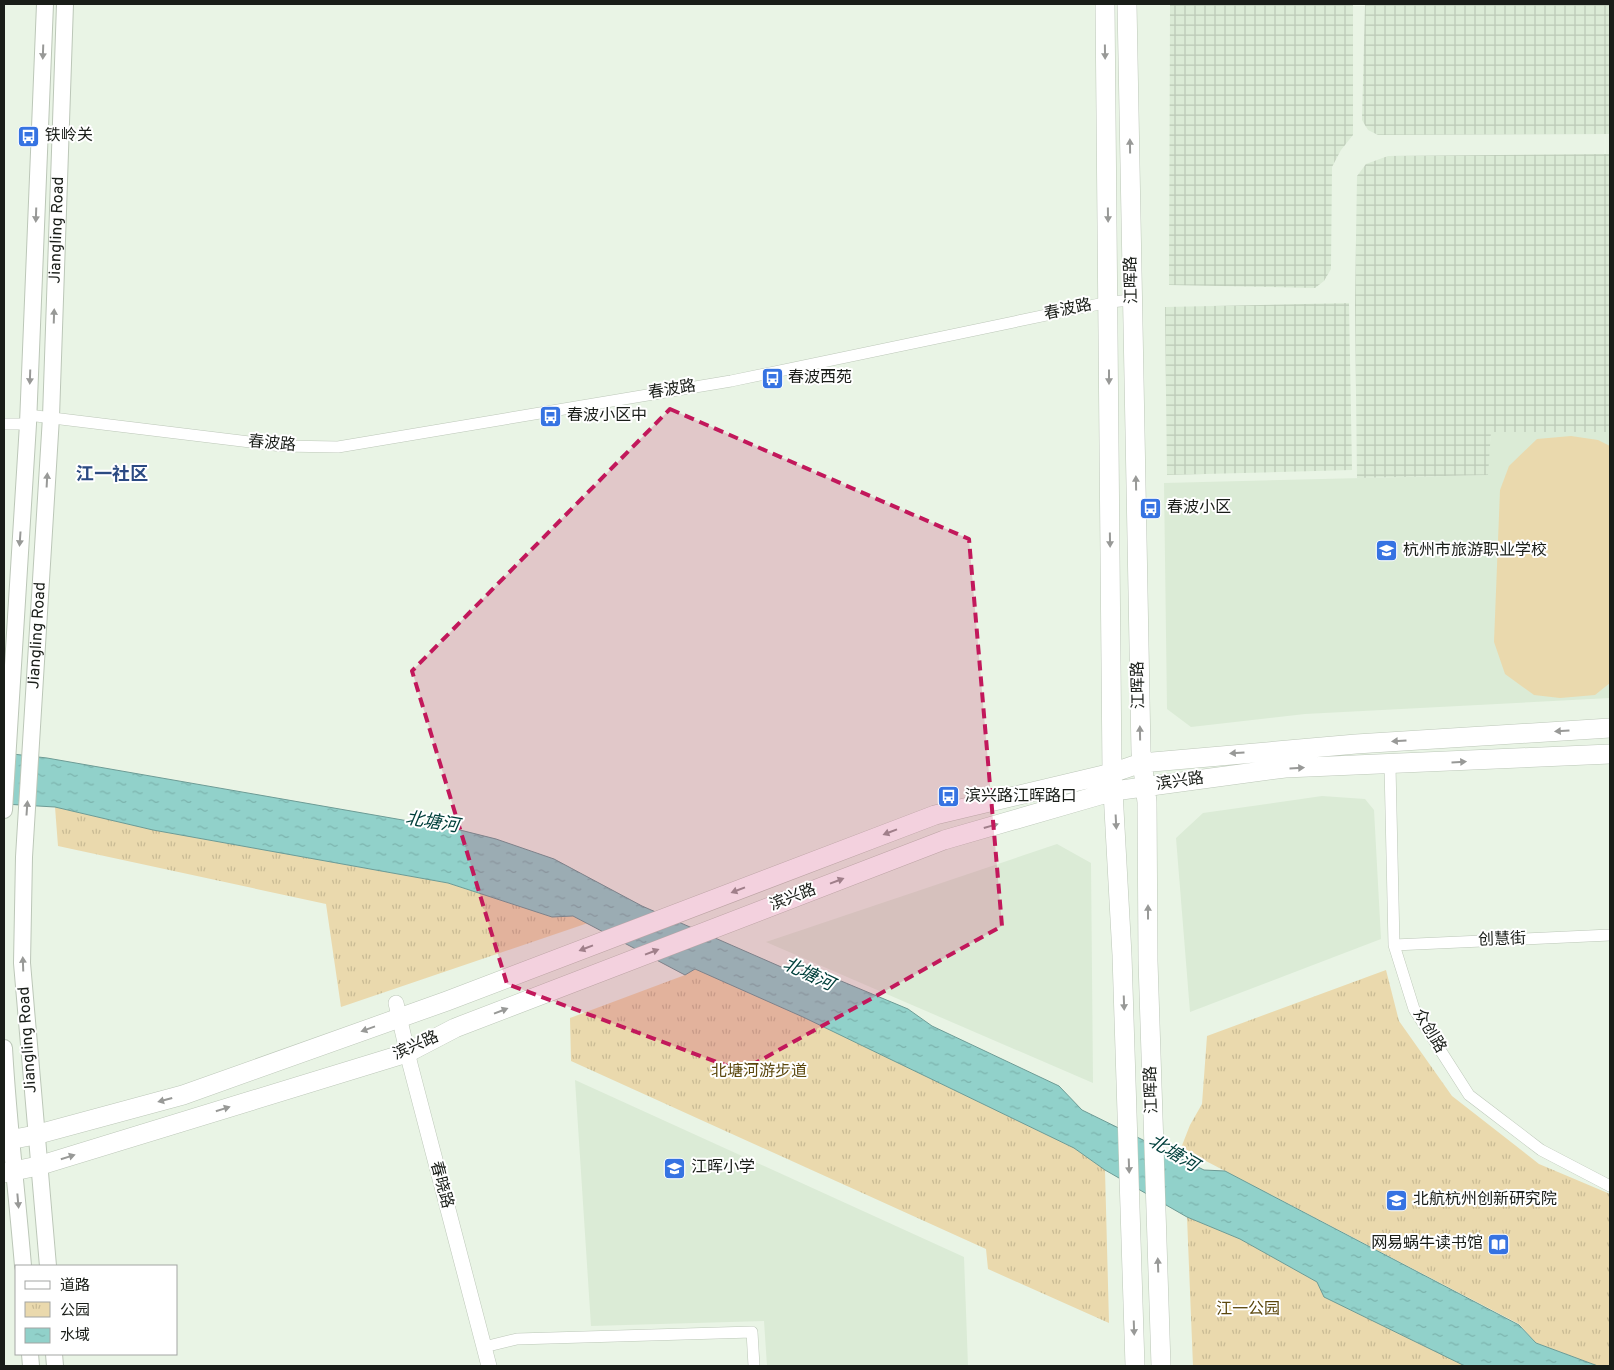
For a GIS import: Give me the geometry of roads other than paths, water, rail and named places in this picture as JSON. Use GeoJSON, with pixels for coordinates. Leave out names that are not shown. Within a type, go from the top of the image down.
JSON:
{"type":"FeatureCollection","features":[{"type":"Feature","properties":{"kind":"main road","name":"Jiangling Road"},"geometry":{"type":"LineString","coordinates":[[4,810],[28,420],[44,4]]}},
{"type":"Feature","properties":{"kind":"main road","name":"Jiangling Road"},"geometry":{"type":"LineString","coordinates":[[48,1265],[22,963],[24,856],[51,417],[65,4]]}},
{"type":"Feature","properties":{"kind":"main road","name":"江晖路"},"geometry":{"type":"LineString","coordinates":[[1105,4],[1113,782],[1122,955],[1135,1366]]}},
{"type":"Feature","properties":{"kind":"main road","name":"江晖路"},"geometry":{"type":"LineString","coordinates":[[1127,4],[1141,762],[1147,802],[1148,961],[1161,1366]]}},
{"type":"Feature","properties":{"kind":"main road","name":"滨兴路"},"geometry":{"type":"LineString","coordinates":[[9,1172],[38,1166],[407,1053],[455,1028],[944,840],[1113,782],[1141,762],[1346,744],[1610,728]]}},
{"type":"Feature","properties":{"kind":"main road","name":"滨兴路"},"geometry":{"type":"LineString","coordinates":[[7,1140],[36,1135],[183,1095],[398,1011],[447,1001],[935,815],[1113,782],[1144,787],[1285,768],[1361,764],[1390,766],[1610,754]]}},
{"type":"Feature","properties":{"kind":"main road","name":"Jiangling Road"},"geometry":{"type":"LineString","coordinates":[[4,1048],[9,1172],[23,1265]]}},
{"type":"Feature","properties":{"kind":"street","name":"春波路"},"geometry":{"type":"LineString","coordinates":[[4,424],[51,417],[282,446],[338,447],[731,381],[1109,302],[1133,300]]}},
{"type":"Feature","properties":{"kind":"street","name":"众创路"},"geometry":{"type":"LineString","coordinates":[[1390,766],[1394,944],[1414,1009],[1469,1095],[1541,1150],[1610,1186]]}},
{"type":"Feature","properties":{"kind":"street","name":"创慧街"},"geometry":{"type":"LineString","coordinates":[[1394,944],[1610,935]]}},
{"type":"Feature","properties":{"kind":"street","name":"春晓路"},"geometry":{"type":"LineString","coordinates":[[398,1011],[407,1053],[489,1366]]}},
{"type":"Feature","properties":{"kind":"street"},"geometry":{"type":"LineString","coordinates":[[484,1347],[516,1339],[752,1332],[754,1366]]}},
{"type":"Feature","properties":{"kind":"water","name":"北塘河"},"geometry":{"type":"Polygon","coordinates":[[[4,753],[47,758],[460,830],[496,839],[554,859],[642,906],[795,973],[810,968],[908,1009],[932,1026],[1059,1086],[1082,1110],[1204,1170],[1225,1171],[1519,1325],[1536,1343],[1598,1366],[1465,1366],[1324,1297],[1317,1282],[1240,1239],[1187,1217],[1105,1170],[1074,1148],[803,1017],[695,969],[685,975],[573,916],[552,917],[448,883],[153,830],[55,807],[4,804],[4,753]]]}},
{"type":"Feature","properties":{"kind":"place","name":"铁岭关"},"geometry":{"type":"Point","coordinates":[29,136]}},
{"type":"Feature","properties":{"kind":"place","name":"春波西苑"},"geometry":{"type":"Point","coordinates":[772,378]}},
{"type":"Feature","properties":{"kind":"place","name":"春波小区中"},"geometry":{"type":"Point","coordinates":[551,416]}},
{"type":"Feature","properties":{"kind":"place","name":"春波小区"},"geometry":{"type":"Point","coordinates":[1151,508]}},
{"type":"Feature","properties":{"kind":"place","name":"杭州市旅游职业学校"},"geometry":{"type":"Point","coordinates":[1387,551]}},
{"type":"Feature","properties":{"kind":"place","name":"滨兴路江晖路口"},"geometry":{"type":"Point","coordinates":[949,797]}},
{"type":"Feature","properties":{"kind":"place","name":"江晖小学"},"geometry":{"type":"Point","coordinates":[675,1168]}},
{"type":"Feature","properties":{"kind":"place","name":"北航杭州创新研究院"},"geometry":{"type":"Point","coordinates":[1397,1200]}},
{"type":"Feature","properties":{"kind":"place","name":"网易蜗牛读书馆"},"geometry":{"type":"Point","coordinates":[1499,1244]}},
{"type":"Feature","properties":{"kind":"district","name":"江一社区"},"geometry":{"type":"Point","coordinates":[112,475]}},
{"type":"Feature","properties":{"kind":"park label","name":"北塘河游步道"},"geometry":{"type":"Point","coordinates":[759,1072]}},
{"type":"Feature","properties":{"kind":"park label","name":"江一公园"},"geometry":{"type":"Point","coordinates":[1248,1310]}}]}
